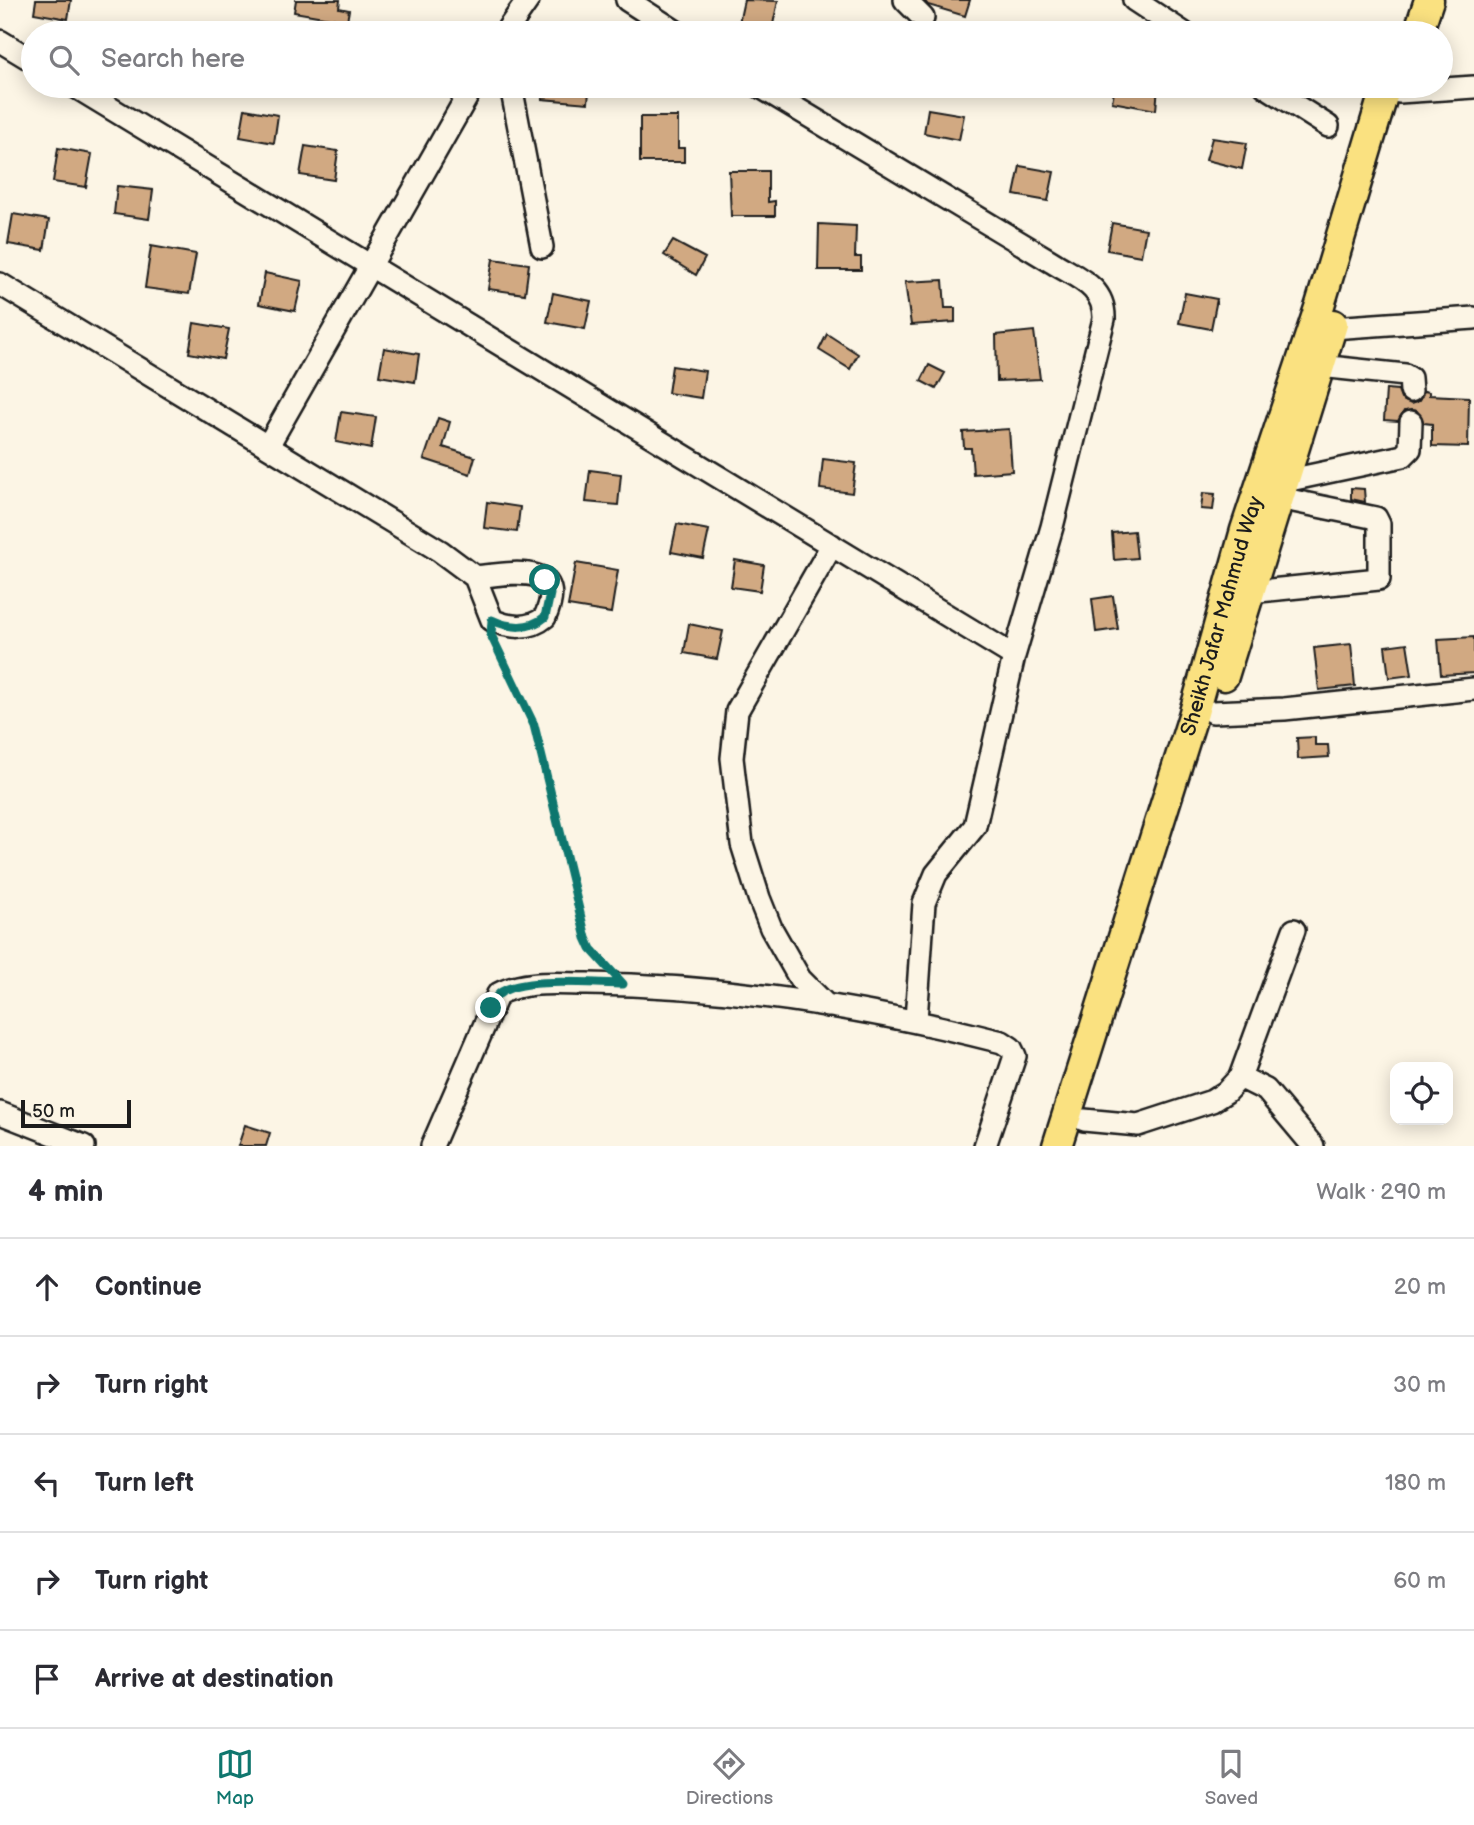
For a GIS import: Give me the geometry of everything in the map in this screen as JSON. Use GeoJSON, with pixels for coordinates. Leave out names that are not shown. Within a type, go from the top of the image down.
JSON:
{"type":"FeatureCollection","features":[{"type":"Feature","properties":{"kind":"main road"},"geometry":{"type":"LineString","coordinates":[[1408,21],[1415,0]]}},
{"type":"Feature","properties":{"kind":"main road"},"geometry":{"type":"LineString","coordinates":[[1422,21],[1429,0]]}},
{"type":"Feature","properties":{"kind":"main road","name":"Sheikh Jafar Mahmud Way"},"geometry":{"type":"LineString","coordinates":[[1080,1133],[1249,592],[1320,305],[1392,98]]}},
{"type":"Feature","properties":{"kind":"main road","name":"Sheikh Jafar Mahmud Way"},"geometry":{"type":"LineString","coordinates":[[1058,1146],[1193,716],[1320,366],[1393,98]]}},
{"type":"Feature","properties":{"kind":"street"},"geometry":{"type":"LineString","coordinates":[[627,0],[659,21]]}},
{"type":"Feature","properties":{"kind":"street"},"geometry":{"type":"LineString","coordinates":[[905,0],[923,18]]}},
{"type":"Feature","properties":{"kind":"street"},"geometry":{"type":"LineString","coordinates":[[1134,0],[1166,21]]}},
{"type":"Feature","properties":{"kind":"street"},"geometry":{"type":"LineString","coordinates":[[512,21],[522,2]]}},
{"type":"Feature","properties":{"kind":"street"},"geometry":{"type":"LineString","coordinates":[[0,41],[21,54]]}},
{"type":"Feature","properties":{"kind":"street"},"geometry":{"type":"LineString","coordinates":[[1453,87],[1474,87]]}},
{"type":"Feature","properties":{"kind":"street"},"geometry":{"type":"LineString","coordinates":[[94,98],[1014,656]]}},
{"type":"Feature","properties":{"kind":"street"},"geometry":{"type":"LineString","coordinates":[[269,444],[466,98]]}},
{"type":"Feature","properties":{"kind":"street"},"geometry":{"type":"LineString","coordinates":[[513,98],[542,247]]}},
{"type":"Feature","properties":{"kind":"street"},"geometry":{"type":"LineString","coordinates":[[779,98],[1052,262],[1102,297],[1104,312],[1100,332],[1052,527],[1014,656],[975,826],[936,874],[924,903],[916,1020]]}},
{"type":"Feature","properties":{"kind":"street"},"geometry":{"type":"LineString","coordinates":[[1284,98],[1328,126]]}},
{"type":"Feature","properties":{"kind":"street"},"geometry":{"type":"LineString","coordinates":[[0,284],[269,444],[440,551],[475,576],[492,620],[516,626],[539,622],[550,606],[548,584],[541,577],[527,572],[475,576]]}},
{"type":"Feature","properties":{"kind":"street"},"geometry":{"type":"LineString","coordinates":[[1332,328],[1474,318]]}},
{"type":"Feature","properties":{"kind":"street"},"geometry":{"type":"LineString","coordinates":[[1320,366],[1405,375],[1410,378],[1411,391]]}},
{"type":"Feature","properties":{"kind":"street"},"geometry":{"type":"LineString","coordinates":[[1276,485],[1403,456],[1410,449],[1411,422]]}},
{"type":"Feature","properties":{"kind":"street"},"geometry":{"type":"LineString","coordinates":[[1249,592],[1379,579],[1379,524],[1376,518],[1276,485]]}},
{"type":"Feature","properties":{"kind":"street"},"geometry":{"type":"LineString","coordinates":[[827,1006],[800,979],[771,928],[759,898],[742,844],[732,758],[737,711],[832,545]]}},
{"type":"Feature","properties":{"kind":"street"},"geometry":{"type":"LineString","coordinates":[[1213,712],[1284,709],[1474,689]]}},
{"type":"Feature","properties":{"kind":"street"},"geometry":{"type":"LineString","coordinates":[[1080,1133],[1138,1125],[1212,1101],[1226,1092],[1240,1077],[1294,930]]}},
{"type":"Feature","properties":{"kind":"street"},"geometry":{"type":"LineString","coordinates":[[432,1146],[498,994],[510,988],[534,984],[623,984],[827,1006],[916,1020],[1002,1042],[1011,1048],[1015,1056],[985,1146]]}},
{"type":"Feature","properties":{"kind":"street"},"geometry":{"type":"LineString","coordinates":[[1240,1077],[1266,1090],[1313,1146]]}},
{"type":"Feature","properties":{"kind":"street"},"geometry":{"type":"LineString","coordinates":[[0,1113],[84,1146]]}},
{"type":"Feature","properties":{"kind":"path"},"geometry":{"type":"LineString","coordinates":[[492,620],[494,647],[511,673],[534,725],[586,938],[591,949],[623,984]]}},
{"type":"Feature","properties":{"kind":"building"},"geometry":{"type":"Polygon","coordinates":[[[36,0],[71,0],[68,19],[34,13],[36,0]]]}},
{"type":"Feature","properties":{"kind":"building"},"geometry":{"type":"Polygon","coordinates":[[[296,0],[340,0],[339,8],[349,10],[347,21],[294,12],[296,0]]]}},
{"type":"Feature","properties":{"kind":"building"},"geometry":{"type":"Polygon","coordinates":[[[744,0],[778,1],[774,21],[739,21],[744,0]]]}},
{"type":"Feature","properties":{"kind":"building"},"geometry":{"type":"Polygon","coordinates":[[[924,0],[970,0],[965,16],[928,5],[924,0]]]}},
{"type":"Feature","properties":{"kind":"building"},"geometry":{"type":"Polygon","coordinates":[[[542,98],[588,98],[588,103],[542,98]]]}},
{"type":"Feature","properties":{"kind":"building"},"geometry":{"type":"Polygon","coordinates":[[[1113,98],[1157,98],[1156,110],[1112,102],[1113,98]]]}},
{"type":"Feature","properties":{"kind":"building"},"geometry":{"type":"Polygon","coordinates":[[[245,109],[278,115],[274,143],[240,137],[245,109]]]}},
{"type":"Feature","properties":{"kind":"building"},"geometry":{"type":"Polygon","coordinates":[[[928,109],[964,115],[959,140],[924,133],[928,109]]]}},
{"type":"Feature","properties":{"kind":"building"},"geometry":{"type":"Polygon","coordinates":[[[640,117],[678,117],[678,148],[684,148],[684,162],[640,162],[640,117]]]}},
{"type":"Feature","properties":{"kind":"building"},"geometry":{"type":"Polygon","coordinates":[[[1212,138],[1247,143],[1242,169],[1206,160],[1212,138]]]}},
{"type":"Feature","properties":{"kind":"building"},"geometry":{"type":"Polygon","coordinates":[[[305,146],[338,151],[334,180],[300,175],[305,146]]]}},
{"type":"Feature","properties":{"kind":"building"},"geometry":{"type":"Polygon","coordinates":[[[58,148],[92,154],[86,187],[53,182],[58,148]]]}},
{"type":"Feature","properties":{"kind":"building"},"geometry":{"type":"Polygon","coordinates":[[[1020,166],[1054,172],[1048,201],[1014,195],[1020,166]]]}},
{"type":"Feature","properties":{"kind":"building"},"geometry":{"type":"Polygon","coordinates":[[[729,171],[768,171],[768,202],[775,201],[775,216],[731,216],[729,171]]]}},
{"type":"Feature","properties":{"kind":"building"},"geometry":{"type":"Polygon","coordinates":[[[117,186],[153,190],[149,219],[114,214],[117,186]]]}},
{"type":"Feature","properties":{"kind":"building"},"geometry":{"type":"Polygon","coordinates":[[[13,214],[49,220],[44,250],[8,244],[13,214]]]}},
{"type":"Feature","properties":{"kind":"building"},"geometry":{"type":"Polygon","coordinates":[[[1112,223],[1146,229],[1141,256],[1107,250],[1112,223]]]}},
{"type":"Feature","properties":{"kind":"building"},"geometry":{"type":"Polygon","coordinates":[[[819,224],[856,226],[855,257],[861,257],[861,270],[818,270],[819,224]]]}},
{"type":"Feature","properties":{"kind":"building"},"geometry":{"type":"Polygon","coordinates":[[[673,241],[705,258],[696,275],[664,255],[673,241]]]}},
{"type":"Feature","properties":{"kind":"building"},"geometry":{"type":"Polygon","coordinates":[[[151,246],[196,254],[189,294],[145,288],[151,246]]]}},
{"type":"Feature","properties":{"kind":"building"},"geometry":{"type":"Polygon","coordinates":[[[493,259],[529,264],[525,294],[488,289],[493,259]]]}},
{"type":"Feature","properties":{"kind":"building"},"geometry":{"type":"Polygon","coordinates":[[[265,273],[302,281],[295,311],[259,304],[265,273]]]}},
{"type":"Feature","properties":{"kind":"building"},"geometry":{"type":"Polygon","coordinates":[[[943,280],[945,308],[955,308],[955,322],[911,325],[905,282],[943,280]]]}},
{"type":"Feature","properties":{"kind":"building"},"geometry":{"type":"Polygon","coordinates":[[[553,293],[591,301],[585,329],[547,322],[553,293]]]}},
{"type":"Feature","properties":{"kind":"building"},"geometry":{"type":"Polygon","coordinates":[[[1185,293],[1217,299],[1211,329],[1179,323],[1185,293]]]}},
{"type":"Feature","properties":{"kind":"building"},"geometry":{"type":"Polygon","coordinates":[[[194,323],[229,329],[223,359],[189,353],[194,323]]]}},
{"type":"Feature","properties":{"kind":"building"},"geometry":{"type":"Polygon","coordinates":[[[1034,331],[1040,379],[997,381],[996,335],[1034,331]]]}},
{"type":"Feature","properties":{"kind":"building"},"geometry":{"type":"Polygon","coordinates":[[[827,334],[858,354],[850,369],[819,350],[827,334]]]}},
{"type":"Feature","properties":{"kind":"building"},"geometry":{"type":"Polygon","coordinates":[[[384,348],[419,354],[415,382],[379,376],[384,348]]]}},
{"type":"Feature","properties":{"kind":"building"},"geometry":{"type":"Polygon","coordinates":[[[929,365],[945,373],[936,389],[921,381],[929,365]]]}},
{"type":"Feature","properties":{"kind":"building"},"geometry":{"type":"Polygon","coordinates":[[[672,366],[705,371],[701,398],[668,393],[672,366]]]}},
{"type":"Feature","properties":{"kind":"building"},"geometry":{"type":"Polygon","coordinates":[[[1386,389],[1398,390],[1401,399],[1411,404],[1419,401],[1424,391],[1429,392],[1429,395],[1469,397],[1468,447],[1432,446],[1432,424],[1424,423],[1417,411],[1404,411],[1398,421],[1384,420],[1386,389]]]}},
{"type":"Feature","properties":{"kind":"building"},"geometry":{"type":"Polygon","coordinates":[[[341,412],[376,417],[371,449],[336,442],[341,412]]]}},
{"type":"Feature","properties":{"kind":"building"},"geometry":{"type":"Polygon","coordinates":[[[438,418],[450,422],[443,447],[475,457],[470,474],[424,459],[438,418]]]}},
{"type":"Feature","properties":{"kind":"building"},"geometry":{"type":"Polygon","coordinates":[[[1009,429],[1012,471],[973,474],[971,448],[964,448],[963,432],[1009,429]]]}},
{"type":"Feature","properties":{"kind":"building"},"geometry":{"type":"Polygon","coordinates":[[[823,459],[856,463],[852,493],[820,489],[823,459]]]}},
{"type":"Feature","properties":{"kind":"building"},"geometry":{"type":"Polygon","coordinates":[[[590,470],[621,474],[618,505],[586,502],[590,470]]]}},
{"type":"Feature","properties":{"kind":"building"},"geometry":{"type":"Polygon","coordinates":[[[1351,488],[1364,489],[1365,502],[1351,499],[1351,488]]]}},
{"type":"Feature","properties":{"kind":"building"},"geometry":{"type":"Polygon","coordinates":[[[1203,493],[1215,494],[1213,510],[1201,509],[1203,493]]]}},
{"type":"Feature","properties":{"kind":"building"},"geometry":{"type":"Polygon","coordinates":[[[487,502],[520,507],[517,532],[484,528],[487,502]]]}},
{"type":"Feature","properties":{"kind":"building"},"geometry":{"type":"Polygon","coordinates":[[[677,524],[709,530],[703,558],[671,552],[677,524]]]}},
{"type":"Feature","properties":{"kind":"building"},"geometry":{"type":"Polygon","coordinates":[[[1134,531],[1137,558],[1114,560],[1112,533],[1134,531]]]}},
{"type":"Feature","properties":{"kind":"building"},"geometry":{"type":"Polygon","coordinates":[[[735,560],[764,565],[760,591],[731,587],[735,560]]]}},
{"type":"Feature","properties":{"kind":"building"},"geometry":{"type":"Polygon","coordinates":[[[576,563],[618,570],[611,613],[568,606],[576,563]]]}},
{"type":"Feature","properties":{"kind":"building"},"geometry":{"type":"Polygon","coordinates":[[[1113,596],[1118,629],[1096,632],[1092,599],[1113,596]]]}},
{"type":"Feature","properties":{"kind":"building"},"geometry":{"type":"Polygon","coordinates":[[[689,624],[723,631],[717,659],[684,653],[689,624]]]}},
{"type":"Feature","properties":{"kind":"building"},"geometry":{"type":"Polygon","coordinates":[[[1474,637],[1474,673],[1441,675],[1438,639],[1474,637]]]}},
{"type":"Feature","properties":{"kind":"building"},"geometry":{"type":"Polygon","coordinates":[[[1407,643],[1412,675],[1389,678],[1385,646],[1407,643]]]}},
{"type":"Feature","properties":{"kind":"building"},"geometry":{"type":"Polygon","coordinates":[[[1351,644],[1355,686],[1319,690],[1314,648],[1351,644]]]}},
{"type":"Feature","properties":{"kind":"building"},"geometry":{"type":"Polygon","coordinates":[[[1315,737],[1315,745],[1328,745],[1329,757],[1298,759],[1297,738],[1315,737]]]}},
{"type":"Feature","properties":{"kind":"building"},"geometry":{"type":"Polygon","coordinates":[[[245,1125],[270,1133],[266,1146],[238,1146],[245,1125]]]}},
{"type":"Feature","properties":{"kind":"route"},"geometry":{"type":"LineString","coordinates":[[491,1008],[498,994],[510,988],[534,984],[623,984],[591,949],[586,938],[578,896],[565,854],[534,725],[511,673],[494,647],[491,635],[492,620],[504,625],[526,626],[545,617],[550,606],[550,594],[545,580]]}}]}
